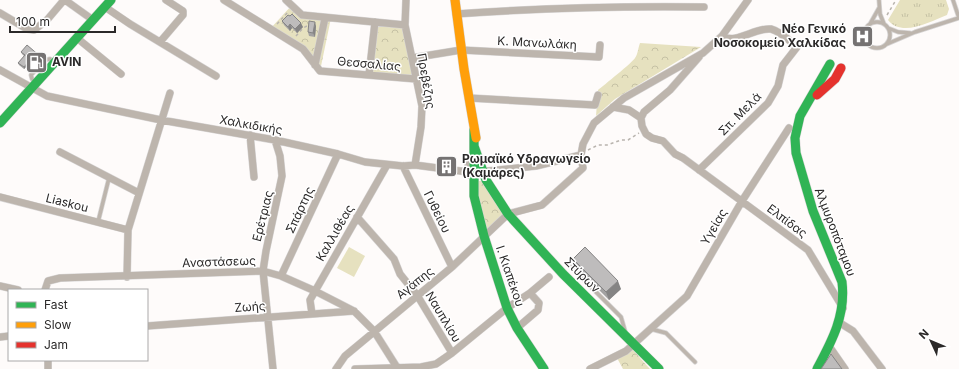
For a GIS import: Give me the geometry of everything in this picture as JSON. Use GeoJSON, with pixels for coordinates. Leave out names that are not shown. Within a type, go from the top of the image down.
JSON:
{"type":"FeatureCollection","features":[{"type":"Feature","properties":{"kind":"street"},"geometry":{"type":"LineString","coordinates":[[0,14],[27,29],[34,30],[47,20],[65,0],[93,20]]}},
{"type":"Feature","properties":{"kind":"street"},"geometry":{"type":"LineString","coordinates":[[160,42],[183,15],[183,11],[166,0]]}},
{"type":"Feature","properties":{"kind":"street"},"geometry":{"type":"LineString","coordinates":[[224,0],[303,49],[315,65]]}},
{"type":"Feature","properties":{"kind":"street"},"geometry":{"type":"LineString","coordinates":[[286,0],[302,15],[405,25]]}},
{"type":"Feature","properties":{"kind":"street","name":"Πρεβέζης"},"geometry":{"type":"LineString","coordinates":[[406,0],[405,25],[422,106],[421,127],[415,165]]}},
{"type":"Feature","properties":{"kind":"street","name":"Στύρων"},"geometry":{"type":"LineString","coordinates":[[455,0],[461,50],[474,130],[488,172],[493,193]]}},
{"type":"Feature","properties":{"kind":"street"},"geometry":{"type":"LineString","coordinates":[[641,118],[644,112],[670,90],[703,53],[722,36],[748,0]]}},
{"type":"Feature","properties":{"kind":"street"},"geometry":{"type":"LineString","coordinates":[[0,123],[108,3],[160,42],[216,76]]}},
{"type":"Feature","properties":{"kind":"street"},"geometry":{"type":"LineString","coordinates":[[456,14],[598,3],[704,7]]}},
{"type":"Feature","properties":{"kind":"street"},"geometry":{"type":"LineString","coordinates":[[315,65],[326,18]]}},
{"type":"Feature","properties":{"kind":"street"},"geometry":{"type":"LineString","coordinates":[[369,75],[375,22]]}},
{"type":"Feature","properties":{"kind":"street","name":"Σπ. Μελά"},"geometry":{"type":"LineString","coordinates":[[699,170],[772,98],[778,86],[783,65],[797,47],[772,29],[758,30],[726,39],[722,36]]}},
{"type":"Feature","properties":{"kind":"street"},"geometry":{"type":"LineString","coordinates":[[77,38],[121,74]]}},
{"type":"Feature","properties":{"kind":"street","name":"Κ. Μανωλάκη"},"geometry":{"type":"LineString","coordinates":[[461,50],[599,57],[600,45]]}},
{"type":"Feature","properties":{"kind":"street"},"geometry":{"type":"LineString","coordinates":[[412,58],[461,50]]}},
{"type":"Feature","properties":{"kind":"street"},"geometry":{"type":"LineString","coordinates":[[508,214],[535,208],[550,199],[583,168],[581,152],[586,136],[594,124],[613,107],[634,92],[703,53]]}},
{"type":"Feature","properties":{"kind":"street","name":"Θεσσαλίας"},"geometry":{"type":"LineString","coordinates":[[315,65],[320,71],[416,79]]}},
{"type":"Feature","properties":{"kind":"street"},"geometry":{"type":"LineString","coordinates":[[828,68],[835,79]]}},
{"type":"Feature","properties":{"kind":"street"},"geometry":{"type":"LineString","coordinates":[[810,102],[828,68]]}},
{"type":"Feature","properties":{"kind":"street"},"geometry":{"type":"LineString","coordinates":[[810,102],[835,79],[841,68]]}},
{"type":"Feature","properties":{"kind":"street","name":"Χαλκιδικής"},"geometry":{"type":"LineString","coordinates":[[0,70],[31,89],[46,96],[161,120],[275,140],[338,154],[365,162],[403,166],[415,165],[468,172]]}},
{"type":"Feature","properties":{"kind":"street"},"geometry":{"type":"LineString","coordinates":[[127,277],[128,230],[170,93]]}},
{"type":"Feature","properties":{"kind":"street"},"geometry":{"type":"LineString","coordinates":[[469,98],[595,105],[598,95]]}},
{"type":"Feature","properties":{"kind":"street","name":"Αλμυροπόταμου"},"geometry":{"type":"LineString","coordinates":[[810,102],[800,116],[796,126],[796,154],[813,211],[842,282],[844,292],[840,323],[817,369]]}},
{"type":"Feature","properties":{"kind":"street"},"geometry":{"type":"LineString","coordinates":[[613,107],[629,110],[641,118],[644,129]]}},
{"type":"Feature","properties":{"kind":"street","name":"Υγείας"},"geometry":{"type":"LineString","coordinates":[[590,369],[615,358],[635,343],[686,296],[742,201],[789,128]]}},
{"type":"Feature","properties":{"kind":"street","name":"Ελπίδας"},"geometry":{"type":"LineString","coordinates":[[644,129],[646,134],[652,138],[663,141],[675,154],[683,158],[808,250],[843,308]]}},
{"type":"Feature","properties":{"kind":"street","name":"Στύρων"},"geometry":{"type":"LineString","coordinates":[[474,130],[473,150],[493,193],[508,214],[563,274],[635,343],[659,369]]}},
{"type":"Feature","properties":{"kind":"street"},"geometry":{"type":"LineString","coordinates":[[250,135],[254,177]]}},
{"type":"Feature","properties":{"kind":"street","name":"Ερέτριας"},"geometry":{"type":"LineString","coordinates":[[273,369],[269,317],[263,271],[282,176],[280,156],[275,140]]}},
{"type":"Feature","properties":{"kind":"street"},"geometry":{"type":"LineString","coordinates":[[468,172],[468,163],[473,150]]}},
{"type":"Feature","properties":{"kind":"street","name":"Ι. Κιαπέκου"},"geometry":{"type":"LineString","coordinates":[[473,150],[473,182],[484,236],[507,308],[517,328],[544,369]]}},
{"type":"Feature","properties":{"kind":"street"},"geometry":{"type":"LineString","coordinates":[[60,152],[139,193]]}},
{"type":"Feature","properties":{"kind":"street"},"geometry":{"type":"LineString","coordinates":[[488,172],[536,166],[581,152]]}},
{"type":"Feature","properties":{"kind":"street","name":"Σπάρτης"},"geometry":{"type":"LineString","coordinates":[[281,276],[338,154]]}},
{"type":"Feature","properties":{"kind":"street","name":"Καλλιθέας"},"geometry":{"type":"LineString","coordinates":[[312,314],[310,300],[387,165]]}},
{"type":"Feature","properties":{"kind":"street","name":"Γυθείου"},"geometry":{"type":"LineString","coordinates":[[403,166],[452,267]]}},
{"type":"Feature","properties":{"kind":"street","name":"Ι. Κιαπέκου"},"geometry":{"type":"LineString","coordinates":[[468,172],[473,182]]}},
{"type":"Feature","properties":{"kind":"street","name":"Liaskou"},"geometry":{"type":"LineString","coordinates":[[0,197],[128,230]]}},
{"type":"Feature","properties":{"kind":"street","name":"Αγάπης"},"geometry":{"type":"LineString","coordinates":[[336,369],[345,356],[452,267],[508,214]]}},
{"type":"Feature","properties":{"kind":"street","name":"Ναυπλίου"},"geometry":{"type":"LineString","coordinates":[[357,217],[394,260],[400,274],[417,295],[452,353]]}},
{"type":"Feature","properties":{"kind":"street","name":"Αναστάσεως"},"geometry":{"type":"LineString","coordinates":[[45,289],[48,281],[60,278],[127,277],[263,271],[281,276],[354,311],[374,331],[398,368]]}},
{"type":"Feature","properties":{"kind":"street"},"geometry":{"type":"LineString","coordinates":[[355,369],[398,368],[436,364],[549,277]]}},
{"type":"Feature","properties":{"kind":"street"},"geometry":{"type":"LineString","coordinates":[[0,286],[14,289]]}},
{"type":"Feature","properties":{"kind":"street"},"geometry":{"type":"LineString","coordinates":[[517,328],[538,310],[539,303],[530,292]]}},
{"type":"Feature","properties":{"kind":"street","name":"Ζωής"},"geometry":{"type":"LineString","coordinates":[[148,326],[354,311]]}},
{"type":"Feature","properties":{"kind":"street"},"geometry":{"type":"LineString","coordinates":[[840,323],[853,331],[882,369]]}},
{"type":"Feature","properties":{"kind":"street"},"geometry":{"type":"LineString","coordinates":[[829,346],[845,369]]}},
{"type":"Feature","properties":{"kind":"lane"},"geometry":{"type":"LineString","coordinates":[[879,0],[879,7],[890,36],[886,44]]}},
{"type":"Feature","properties":{"kind":"lane"},"geometry":{"type":"LineString","coordinates":[[879,7],[875,17],[864,32],[868,43],[874,47],[959,18],[953,0]]}},
{"type":"Feature","properties":{"kind":"lane"},"geometry":{"type":"LineString","coordinates":[[868,26],[876,22],[898,32],[915,32]]}},
{"type":"Feature","properties":{"kind":"lane"},"geometry":{"type":"LineString","coordinates":[[32,79],[31,75],[45,60],[50,59]]}},
{"type":"Feature","properties":{"kind":"lane"},"geometry":{"type":"LineString","coordinates":[[98,222],[110,178]]}},
{"type":"Feature","properties":{"kind":"lane"},"geometry":{"type":"LineString","coordinates":[[563,274],[576,262]]}},
{"type":"Feature","properties":{"kind":"lane"},"geometry":{"type":"LineString","coordinates":[[571,267],[621,317],[625,334]]}},
{"type":"Feature","properties":{"kind":"lane"},"geometry":{"type":"LineString","coordinates":[[650,328],[666,332],[695,362]]}},
{"type":"Feature","properties":{"kind":"path"},"geometry":{"type":"LineString","coordinates":[[885,19],[896,0]]}},
{"type":"Feature","properties":{"kind":"path"},"geometry":{"type":"LineString","coordinates":[[272,30],[294,7]]}},
{"type":"Feature","properties":{"kind":"path"},"geometry":{"type":"LineString","coordinates":[[292,42],[303,28],[309,27],[311,16]]}},
{"type":"Feature","properties":{"kind":"path"},"geometry":{"type":"LineString","coordinates":[[581,152],[598,145],[607,145],[621,140],[628,140],[644,129]]}},
{"type":"Feature","properties":{"kind":"green space"},"geometry":{"type":"Polygon","coordinates":[[[900,0],[946,0],[949,9],[947,15],[925,24],[909,28],[901,28],[888,20],[900,0]]]}},
{"type":"Feature","properties":{"kind":"green space"},"geometry":{"type":"Polygon","coordinates":[[[292,5],[302,15],[331,18],[320,71],[303,49],[270,29],[292,5]]]}},
{"type":"Feature","properties":{"kind":"green space"},"geometry":{"type":"Polygon","coordinates":[[[375,22],[405,25],[416,79],[369,75],[375,22]]]}},
{"type":"Feature","properties":{"kind":"green space"},"geometry":{"type":"Polygon","coordinates":[[[640,43],[701,47],[615,99],[596,116],[598,90],[635,58],[640,43]]]}},
{"type":"Feature","properties":{"kind":"green space"},"geometry":{"type":"Polygon","coordinates":[[[486,180],[508,214],[484,236],[473,182],[486,180]]]}},
{"type":"Feature","properties":{"kind":"green space"},"geometry":{"type":"Polygon","coordinates":[[[349,247],[365,256],[354,277],[337,268],[349,247]]]}},
{"type":"Feature","properties":{"kind":"green space"},"geometry":{"type":"Polygon","coordinates":[[[632,349],[650,369],[623,369],[617,358],[632,349]]]}},
{"type":"Feature","properties":{"kind":"building"},"geometry":{"type":"Polygon","coordinates":[[[292,14],[301,23],[295,29],[290,24],[288,27],[282,21],[288,15],[290,16],[292,14]]]}},
{"type":"Feature","properties":{"kind":"building"},"geometry":{"type":"Polygon","coordinates":[[[309,21],[315,22],[313,33],[308,32],[309,21]]]}},
{"type":"Feature","properties":{"kind":"building"},"geometry":{"type":"Polygon","coordinates":[[[27,45],[41,57],[34,64],[30,60],[24,67],[18,63],[25,55],[21,52],[27,45]]]}},
{"type":"Feature","properties":{"kind":"building"},"geometry":{"type":"Polygon","coordinates":[[[585,247],[618,281],[606,292],[573,259],[585,247]]]}},
{"type":"Feature","properties":{"kind":"building"},"geometry":{"type":"Polygon","coordinates":[[[831,354],[842,369],[821,369],[831,354]]]}},
{"type":"Feature","properties":{"kind":"traffic: fast"},"geometry":{"type":"LineString","coordinates":[[0,123],[111,0]]}},
{"type":"Feature","properties":{"kind":"traffic: fast"},"geometry":{"type":"LineString","coordinates":[[817,369],[833,338],[840,317],[843,294],[842,282],[813,211],[796,153],[795,138],[800,116],[830,64]]}},
{"type":"Feature","properties":{"kind":"traffic: fast"},"geometry":{"type":"LineString","coordinates":[[474,130],[474,146],[486,180],[508,214],[563,274],[659,369]]}},
{"type":"Feature","properties":{"kind":"traffic: fast"},"geometry":{"type":"LineString","coordinates":[[474,146],[474,196],[484,236],[507,308],[517,328],[544,369]]}},
{"type":"Feature","properties":{"kind":"traffic: slow"},"geometry":{"type":"LineString","coordinates":[[455,0],[464,69],[476,138]]}},
{"type":"Feature","properties":{"kind":"traffic: jam"},"geometry":{"type":"LineString","coordinates":[[817,95],[835,79],[841,68]]}},
{"type":"Feature","properties":{"kind":"place","name":"Νέο Γενικό Νοσοκομείο Χαλκίδας"},"geometry":{"type":"Point","coordinates":[862,36]}},
{"type":"Feature","properties":{"kind":"place","name":"AVIN"},"geometry":{"type":"Point","coordinates":[36,62]}},
{"type":"Feature","properties":{"kind":"place","name":"Ρωμαϊκό Υδραγωγείο (Καμάρες)"},"geometry":{"type":"Point","coordinates":[446,166]}}]}
